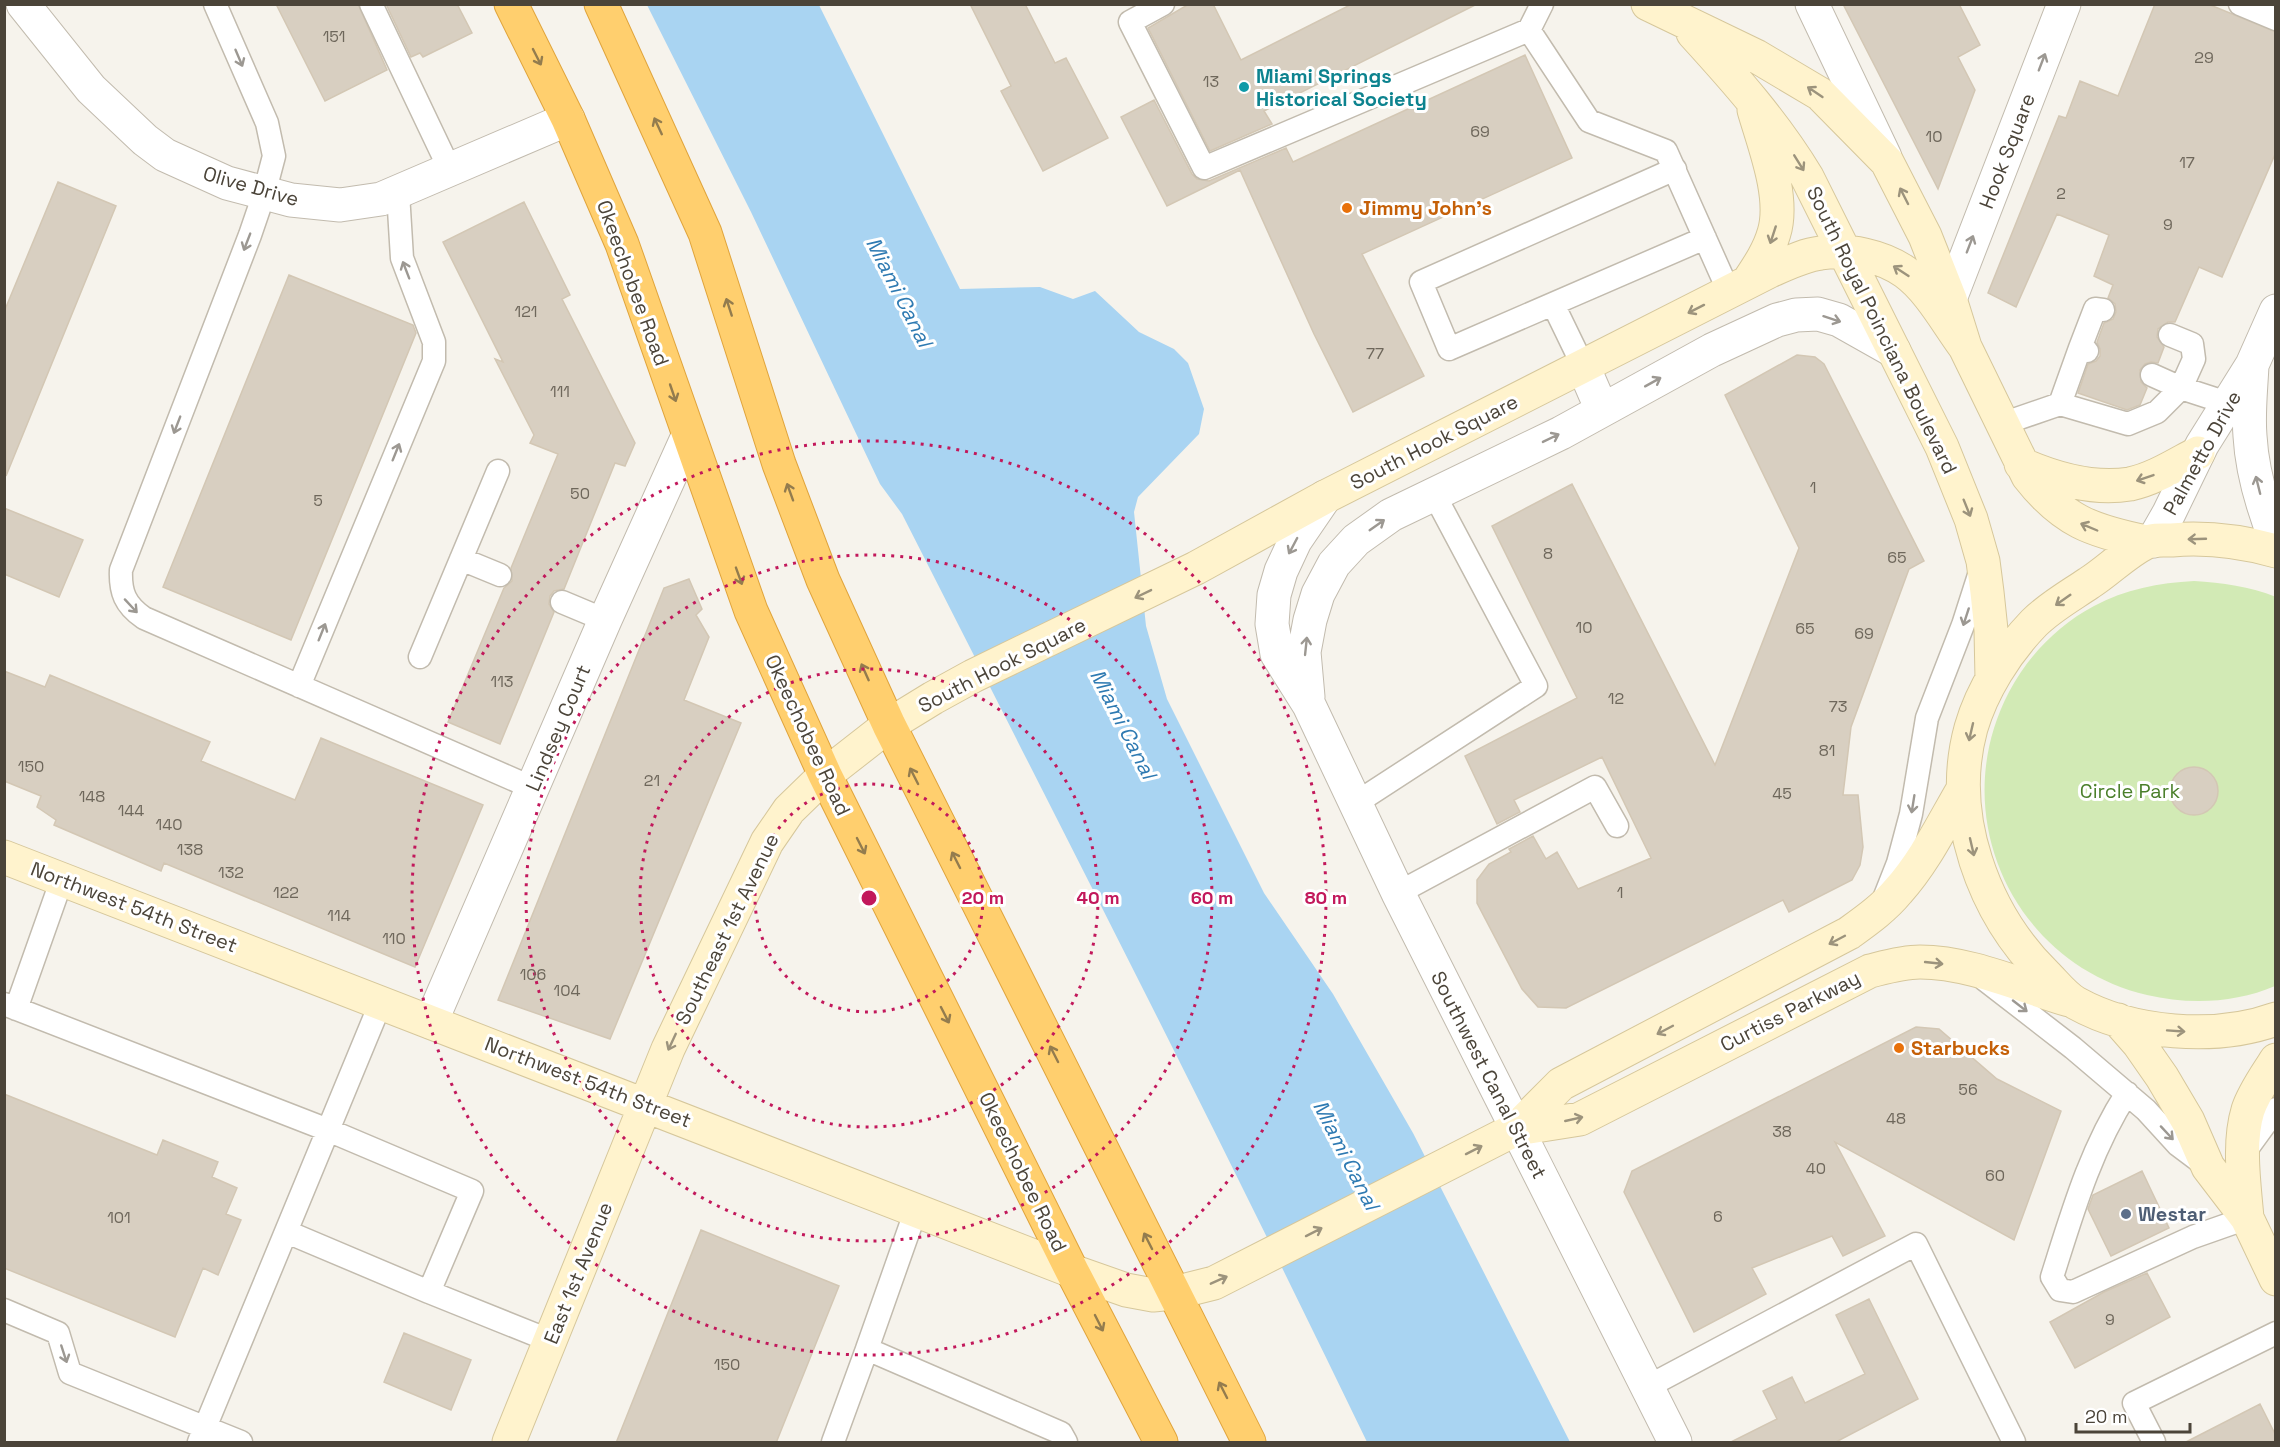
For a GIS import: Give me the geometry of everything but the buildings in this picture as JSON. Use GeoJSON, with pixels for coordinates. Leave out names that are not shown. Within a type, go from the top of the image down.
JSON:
{"type":"FeatureCollection","features":[{"type":"Feature","properties":{"kind":"highway","name":"Okeechobee Road"},"geometry":{"type":"LineString","coordinates":[[511,4],[568,120],[622,244],[753,617],[825,775],[1072,1271],[1161,1443]]}},
{"type":"Feature","properties":{"kind":"highway"},"geometry":{"type":"LineString","coordinates":[[601,4],[705,233],[779,464],[823,580],[889,725],[1250,1443]]}},
{"type":"Feature","properties":{"kind":"main road","name":"South Royal Poinciana Boulevard"},"geometry":{"type":"LineString","coordinates":[[1648,4],[1686,13],[1820,94],[1887,162],[1925,236],[1950,299],[1965,347],[2021,464],[2040,491],[2059,510],[2082,524],[2108,535],[2149,542],[2208,538],[2243,542],[2276,551]]}},
{"type":"Feature","properties":{"kind":"main road","name":"South Royal Poinciana Boulevard"},"geometry":{"type":"LineString","coordinates":[[1686,13],[1796,158],[1847,254],[1942,447],[1971,519],[1983,561],[1991,630],[1992,679]]}},
{"type":"Feature","properties":{"kind":"main road"},"geometry":{"type":"LineString","coordinates":[[1738,287],[1763,260],[1775,232],[1778,207],[1773,180],[1750,97]]}},
{"type":"Feature","properties":{"kind":"main road","name":"South Hook Square"},"geometry":{"type":"LineString","coordinates":[[889,725],[973,676],[1196,568],[1325,497],[1738,287],[1800,258],[1822,253],[1847,254],[1883,260],[1906,273],[1929,297],[1965,347]]}},
{"type":"Feature","properties":{"kind":"main road"},"geometry":{"type":"LineString","coordinates":[[2021,464],[2047,476],[2072,482],[2130,484],[2154,476],[2198,453]]}},
{"type":"Feature","properties":{"kind":"main road"},"geometry":{"type":"LineString","coordinates":[[2074,1002],[2036,965],[2008,929],[1986,890],[1973,851],[1963,789],[1971,729],[1992,679],[2014,646],[2035,622],[2060,602],[2149,542]]}},
{"type":"Feature","properties":{"kind":"main road","name":"Southeast 1st Avenue"},"geometry":{"type":"LineString","coordinates":[[646,1104],[668,1049],[766,842],[789,810],[825,775],[889,725]]}},
{"type":"Feature","properties":{"kind":"main road","name":"Curtiss Parkway"},"geometry":{"type":"LineString","coordinates":[[1174,1293],[1214,1283],[1516,1129],[1561,1084],[1849,933],[1878,912],[1899,890],[1918,864],[1963,789]]}},
{"type":"Feature","properties":{"kind":"main road","name":"Northwest 54th Street"},"geometry":{"type":"LineString","coordinates":[[4,856],[1072,1271],[1126,1290],[1153,1294],[1174,1293]]}},
{"type":"Feature","properties":{"kind":"main road","name":"Curtiss Parkway"},"geometry":{"type":"LineString","coordinates":[[1516,1129],[1580,1119],[1870,971],[1894,964],[1919,962],[1973,970],[2074,1002],[2118,1020],[2161,1030],[2196,1032],[2232,1029],[2276,1019]]}},
{"type":"Feature","properties":{"kind":"main road"},"geometry":{"type":"LineString","coordinates":[[2118,1020],[2139,1044],[2162,1077],[2188,1121],[2208,1167],[2247,1218],[2276,1279]]}},
{"type":"Feature","properties":{"kind":"main road"},"geometry":{"type":"LineString","coordinates":[[2247,1218],[2244,1153],[2249,1109],[2257,1090],[2276,1060]]}},
{"type":"Feature","properties":{"kind":"main road","name":"East 1st Avenue"},"geometry":{"type":"LineString","coordinates":[[509,1443],[646,1104]]}},
{"type":"Feature","properties":{"kind":"street","name":"Olive Drive"},"geometry":{"type":"LineString","coordinates":[[22,4],[91,88],[145,140],[165,155],[183,164],[227,183],[264,194],[317,204],[340,205],[381,199],[568,120]]}},
{"type":"Feature","properties":{"kind":"street"},"geometry":{"type":"LineString","coordinates":[[1812,4],[1887,162]]}},
{"type":"Feature","properties":{"kind":"street","name":"Hook Square"},"geometry":{"type":"LineString","coordinates":[[1950,299],[2064,4]]}},
{"type":"Feature","properties":{"kind":"street","name":"Palmetto Drive"},"geometry":{"type":"LineString","coordinates":[[2149,542],[2169,513],[2198,453],[2252,365],[2276,311]]}},
{"type":"Feature","properties":{"kind":"street"},"geometry":{"type":"LineString","coordinates":[[1434,494],[1561,433],[1712,350],[1777,320],[1796,315],[1818,314],[1839,320],[1894,351]]}},
{"type":"Feature","properties":{"kind":"street","name":"Palmetto Drive"},"geometry":{"type":"LineString","coordinates":[[2252,365],[2250,433],[2252,459],[2268,522],[2276,541]]}},
{"type":"Feature","properties":{"kind":"street"},"geometry":{"type":"LineString","coordinates":[[1583,366],[1602,410]]}},
{"type":"Feature","properties":{"kind":"street","name":"Lindsey Court"},"geometry":{"type":"LineString","coordinates":[[431,1022],[604,620],[688,436]]}},
{"type":"Feature","properties":{"kind":"street","name":"Southwest Canal Street"},"geometry":{"type":"LineString","coordinates":[[1309,705],[1304,652],[1318,594],[1334,564],[1356,540],[1391,515],[1434,494]]}},
{"type":"Feature","properties":{"kind":"street","name":"Southwest Canal Street"},"geometry":{"type":"LineString","coordinates":[[1325,497],[1295,541],[1281,571],[1274,596],[1272,624],[1277,654],[1309,705],[1398,892],[1675,1443]]}},
{"type":"Feature","properties":{"kind":"lane"},"geometry":{"type":"LineString","coordinates":[[216,4],[267,123],[274,156],[264,194],[121,570],[123,597],[133,610],[144,618],[533,788]]}},
{"type":"Feature","properties":{"kind":"lane"},"geometry":{"type":"LineString","coordinates":[[371,4],[450,170]]}},
{"type":"Feature","properties":{"kind":"lane"},"geometry":{"type":"LineString","coordinates":[[1163,4],[1130,22],[1204,168],[1528,30],[1542,4]]}},
{"type":"Feature","properties":{"kind":"lane"},"geometry":{"type":"LineString","coordinates":[[2240,4],[2276,19]]}},
{"type":"Feature","properties":{"kind":"lane"},"geometry":{"type":"LineString","coordinates":[[1528,30],[1589,121],[1666,151],[1705,238],[1738,287]]}},
{"type":"Feature","properties":{"kind":"lane"},"geometry":{"type":"LineString","coordinates":[[1675,169],[1421,282],[1449,349],[1705,238]]}},
{"type":"Feature","properties":{"kind":"lane"},"geometry":{"type":"LineString","coordinates":[[299,686],[434,361],[434,342],[402,258],[398,193]]}},
{"type":"Feature","properties":{"kind":"lane"},"geometry":{"type":"LineString","coordinates":[[1553,304],[1583,366]]}},
{"type":"Feature","properties":{"kind":"lane"},"geometry":{"type":"LineString","coordinates":[[2060,404],[2083,350],[2095,309],[2103,310]]}},
{"type":"Feature","properties":{"kind":"lane"},"geometry":{"type":"LineString","coordinates":[[2002,423],[2060,404],[2128,423],[2157,412],[2181,387],[2194,359],[2193,344],[2170,335]]}},
{"type":"Feature","properties":{"kind":"lane"},"geometry":{"type":"LineString","coordinates":[[2152,375],[2227,403]]}},
{"type":"Feature","properties":{"kind":"lane"},"geometry":{"type":"LineString","coordinates":[[420,657],[498,471]]}},
{"type":"Feature","properties":{"kind":"lane"},"geometry":{"type":"LineString","coordinates":[[1356,803],[1536,686],[1434,494]]}},
{"type":"Feature","properties":{"kind":"lane"},"geometry":{"type":"LineString","coordinates":[[461,559],[500,575]]}},
{"type":"Feature","properties":{"kind":"lane"},"geometry":{"type":"LineString","coordinates":[[1878,912],[1898,863],[1911,814],[1927,718],[1963,625],[1983,561]]}},
{"type":"Feature","properties":{"kind":"lane"},"geometry":{"type":"LineString","coordinates":[[562,602],[604,620]]}},
{"type":"Feature","properties":{"kind":"lane"},"geometry":{"type":"LineString","coordinates":[[1398,892],[1595,787],[1617,826]]}},
{"type":"Feature","properties":{"kind":"lane"},"geometry":{"type":"LineString","coordinates":[[62,879],[10,1006],[328,1130],[472,1191],[429,1292]]}},
{"type":"Feature","properties":{"kind":"lane"},"geometry":{"type":"LineString","coordinates":[[1973,970],[2127,1093],[2178,1145],[2208,1167]]}},
{"type":"Feature","properties":{"kind":"lane"},"geometry":{"type":"LineString","coordinates":[[202,1435],[381,1002]]}},
{"type":"Feature","properties":{"kind":"lane"},"geometry":{"type":"LineString","coordinates":[[2127,1093],[2109,1121],[2084,1180],[2052,1278],[2060,1290],[2073,1292],[2193,1237],[2247,1218]]}},
{"type":"Feature","properties":{"kind":"lane"},"geometry":{"type":"LineString","coordinates":[[2244,1153],[2276,1109]]}},
{"type":"Feature","properties":{"kind":"lane"},"geometry":{"type":"LineString","coordinates":[[833,1443],[916,1210]]}},
{"type":"Feature","properties":{"kind":"lane"},"geometry":{"type":"LineString","coordinates":[[286,1232],[551,1341]]}},
{"type":"Feature","properties":{"kind":"lane"},"geometry":{"type":"LineString","coordinates":[[1647,1387],[1916,1244],[2014,1443]]}},
{"type":"Feature","properties":{"kind":"lane"},"geometry":{"type":"LineString","coordinates":[[4,1310],[58,1333],[70,1373],[202,1435],[241,1443]]}},
{"type":"Feature","properties":{"kind":"lane"},"geometry":{"type":"LineString","coordinates":[[2154,1443],[2134,1403],[2276,1333]]}},
{"type":"Feature","properties":{"kind":"lane"},"geometry":{"type":"LineString","coordinates":[[867,1349],[1061,1433],[1066,1443]]}},
{"type":"Feature","properties":{"kind":"green space","name":"Circle Park"},"geometry":{"type":"Polygon","coordinates":[[[2194,581],[2236,586],[2276,597],[2275,986],[2244,996],[2212,1001],[2179,1000],[2147,995],[2100,978],[2059,951],[2027,917],[2003,877],[1989,833],[1985,786],[1991,739],[2009,692],[2025,666],[2056,632],[2081,614],[2118,595],[2168,583],[2194,581]]]}},
{"type":"Feature","properties":{"kind":"water","name":"Miami Canal"},"geometry":{"type":"Polygon","coordinates":[[[647,5],[819,5],[960,289],[1040,287],[1073,299],[1095,291],[1139,332],[1174,349],[1188,363],[1204,409],[1199,434],[1138,497],[1134,512],[1146,626],[1167,699],[1264,893],[1333,994],[1413,1133],[1570,1442],[1367,1442],[1020,746],[902,514],[880,484],[751,212],[647,5]]]}},
{"type":"Feature","properties":{"kind":"place","name":"Miami Springs Historical Society"},"geometry":{"type":"Point","coordinates":[1244,87]}},
{"type":"Feature","properties":{"kind":"place","name":"Jimmy John's"},"geometry":{"type":"Point","coordinates":[1347,208]}},
{"type":"Feature","properties":{"kind":"place","name":"Starbucks"},"geometry":{"type":"Point","coordinates":[1899,1048]}},
{"type":"Feature","properties":{"kind":"place","name":"Westar"},"geometry":{"type":"Point","coordinates":[2126,1214]}}]}
